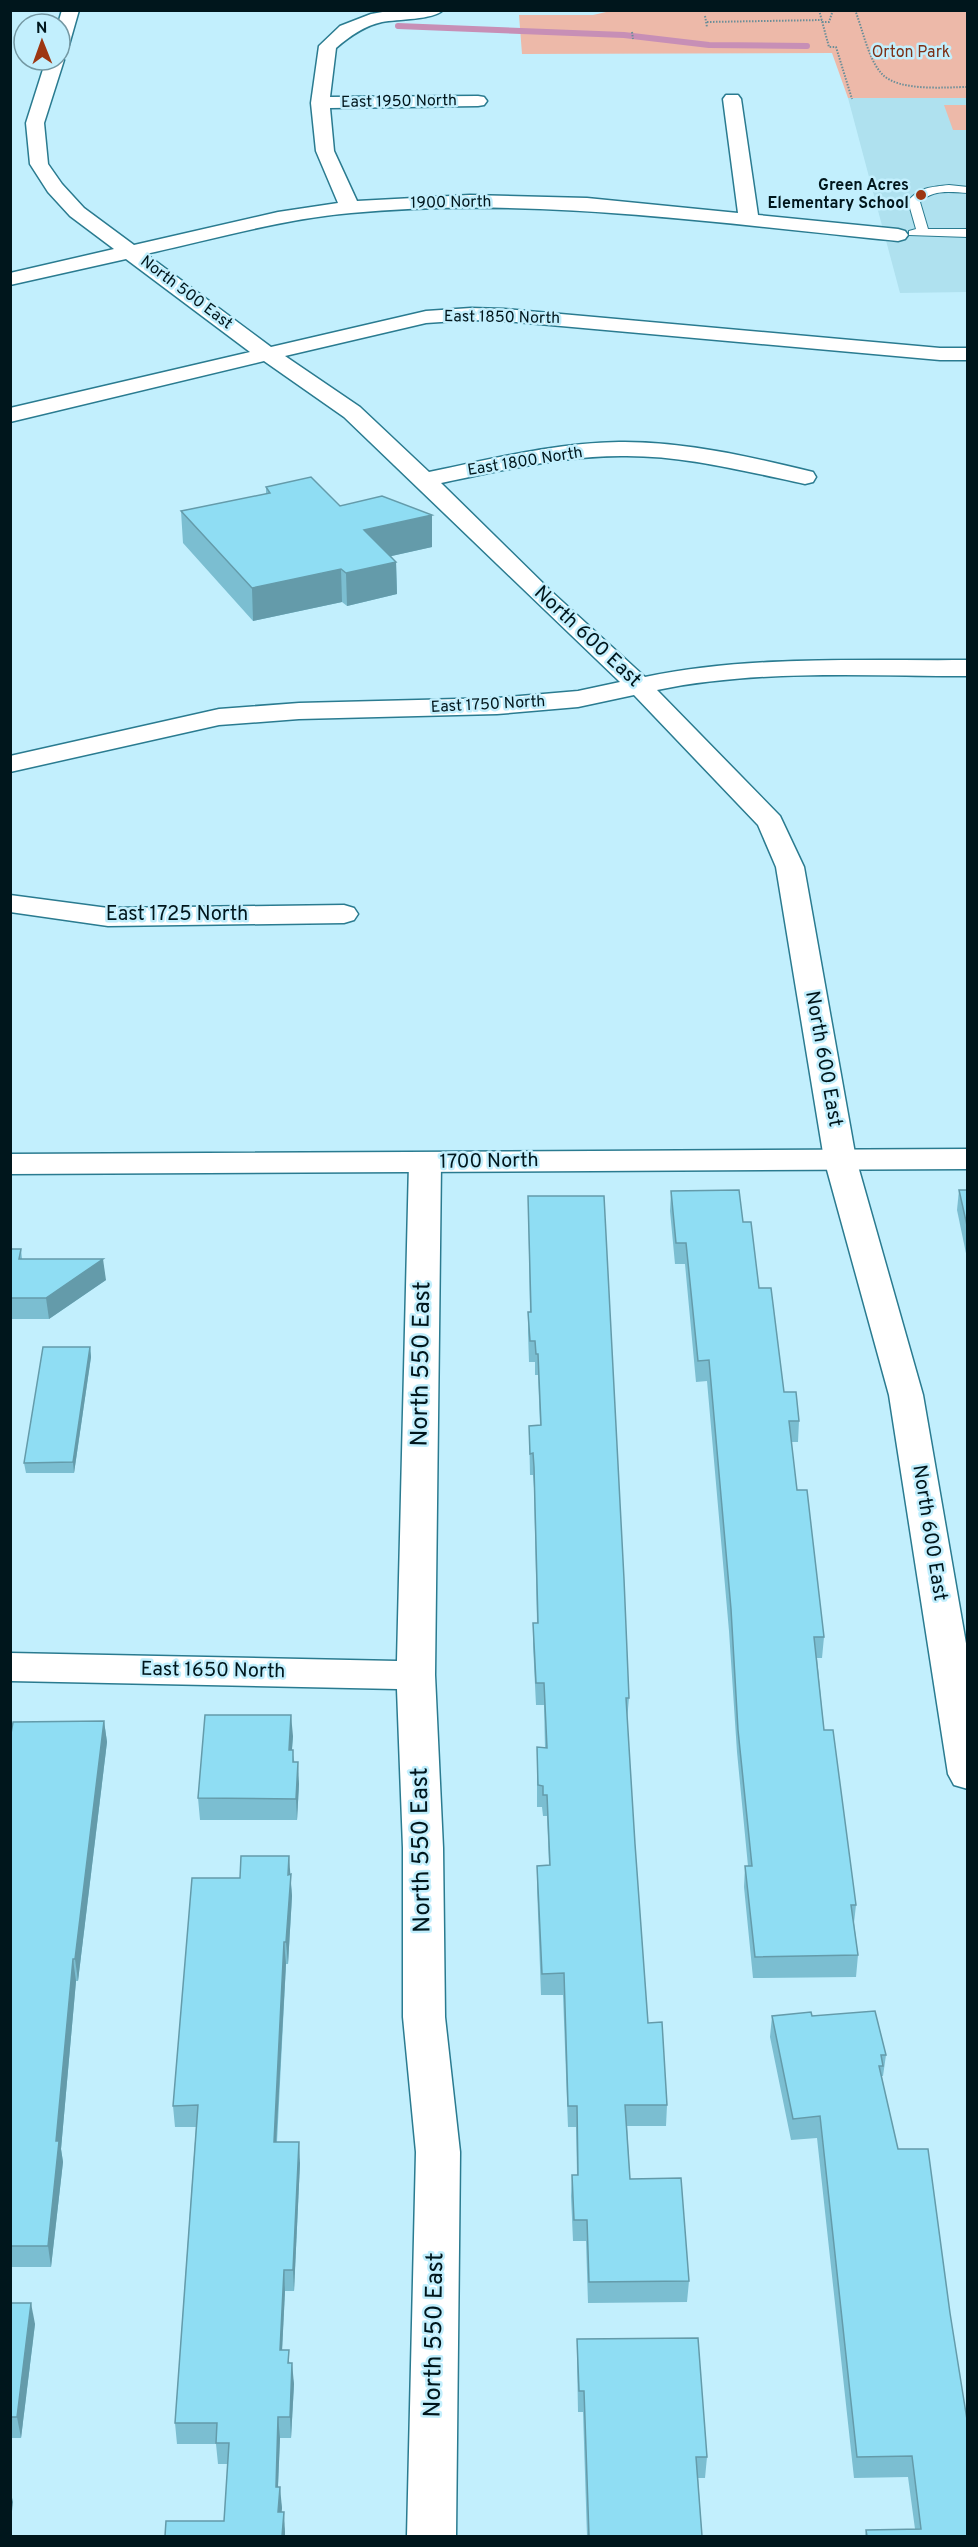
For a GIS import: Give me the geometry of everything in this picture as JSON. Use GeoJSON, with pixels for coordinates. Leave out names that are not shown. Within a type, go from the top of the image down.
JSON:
{"type":"FeatureCollection","features":[{"type":"Feature","properties":{"kind":"street"},"geometry":{"type":"LineString","coordinates":[[350,207],[325,151],[320,103],[328,46],[346,30],[377,18],[435,10]]}},
{"type":"Feature","properties":{"kind":"street","name":"North 500 East"},"geometry":{"type":"LineString","coordinates":[[51,72],[34,123],[31,164],[77,212],[267,354],[352,412],[424,480]]}},
{"type":"Feature","properties":{"kind":"street"},"geometry":{"type":"LineString","coordinates":[[732,99],[749,221]]}},
{"type":"Feature","properties":{"kind":"street","name":"East 1950 North"},"geometry":{"type":"LineString","coordinates":[[320,103],[478,101]]}},
{"type":"Feature","properties":{"kind":"street","name":"1900 North"},"geometry":{"type":"LineString","coordinates":[[10,279],[278,218],[350,207],[470,201],[587,204],[898,235]]}},
{"type":"Feature","properties":{"kind":"street","name":"East 1850 North"},"geometry":{"type":"LineString","coordinates":[[10,415],[39,410],[386,325],[426,317],[471,314],[556,318],[940,354],[968,354]]}},
{"type":"Feature","properties":{"kind":"street","name":"East 1800 North"},"geometry":{"type":"LineString","coordinates":[[424,480],[550,455],[620,449],[677,453],[805,477]]}},
{"type":"Feature","properties":{"kind":"street","name":"North 600 East"},"geometry":{"type":"LineString","coordinates":[[424,480],[640,687],[770,822],[790,867],[840,1159],[906,1395],[967,1771]]}},
{"type":"Feature","properties":{"kind":"street","name":"East 1750 North"},"geometry":{"type":"LineString","coordinates":[[10,764],[219,717],[299,711],[497,706],[578,699],[693,675],[786,669],[968,668]]}},
{"type":"Feature","properties":{"kind":"street","name":"East 1725 North"},"geometry":{"type":"LineString","coordinates":[[10,903],[108,917],[344,914]]}},
{"type":"Feature","properties":{"kind":"street","name":"1700 North"},"geometry":{"type":"LineString","coordinates":[[10,1164],[968,1159]]}},
{"type":"Feature","properties":{"kind":"street","name":"North 550 East"},"geometry":{"type":"LineString","coordinates":[[425,1163],[416,1675],[423,1848],[424,2017],[438,2152],[432,2536]]}},
{"type":"Feature","properties":{"kind":"street","name":"East 1650 North"},"geometry":{"type":"LineString","coordinates":[[10,1667],[416,1675]]}},
{"type":"Feature","properties":{"kind":"lane"},"geometry":{"type":"LineString","coordinates":[[923,232],[914,201],[924,191],[949,188],[968,190]]}},
{"type":"Feature","properties":{"kind":"lane"},"geometry":{"type":"LineString","coordinates":[[898,235],[923,232],[968,233]]}},
{"type":"Feature","properties":{"kind":"path"},"geometry":{"type":"LineString","coordinates":[[819,10],[829,47],[836,47],[852,99]]}},
{"type":"Feature","properties":{"kind":"path"},"geometry":{"type":"LineString","coordinates":[[706,22],[828,22],[833,10]]}},
{"type":"Feature","properties":{"kind":"path"},"geometry":{"type":"LineString","coordinates":[[855,10],[883,75],[897,83],[932,87],[968,87]]}},
{"type":"Feature","properties":{"kind":"path"},"geometry":{"type":"LineString","coordinates":[[705,16],[707,27]]}},
{"type":"Feature","properties":{"kind":"path"},"geometry":{"type":"LineString","coordinates":[[632,32],[633,39]]}},
{"type":"Feature","properties":{"kind":"shaded area","name":"Green Acres Elementary School"},"geometry":{"type":"Polygon","coordinates":[[[848,98],[967,98],[967,292],[900,293],[848,98]]]}},
{"type":"Feature","properties":{"kind":"green space","name":"Orton Park"},"geometry":{"type":"Polygon","coordinates":[[[615,10],[967,11],[967,98],[848,98],[832,53],[522,54],[519,15],[593,15],[615,10]]]}},
{"type":"Feature","properties":{"kind":"green space"},"geometry":{"type":"Polygon","coordinates":[[[944,105],[967,105],[967,130],[953,130],[944,105]]]}},
{"type":"Feature","properties":{"kind":"building"},"geometry":{"type":"Polygon","coordinates":[[[311,477],[340,506],[382,496],[432,515],[364,530],[396,562],[346,573],[341,569],[252,588],[181,511],[270,493],[266,487],[311,477]]]}},
{"type":"Feature","properties":{"kind":"building"},"geometry":{"type":"Polygon","coordinates":[[[739,1190],[743,1222],[751,1222],[759,1288],[771,1288],[784,1392],[796,1392],[799,1421],[789,1421],[797,1490],[807,1490],[824,1637],[814,1637],[824,1730],[833,1730],[856,1905],[851,1905],[858,1955],[755,1957],[745,1866],[752,1866],[738,1730],[731,1609],[709,1360],[698,1361],[686,1243],[676,1243],[671,1191],[739,1190]]]}},
{"type":"Feature","properties":{"kind":"building"},"geometry":{"type":"Polygon","coordinates":[[[959,1190],[968,1190],[968,1230],[959,1190]]]}},
{"type":"Feature","properties":{"kind":"building"},"geometry":{"type":"Polygon","coordinates":[[[528,1196],[604,1196],[624,1579],[629,1698],[626,1698],[635,1844],[648,2023],[662,2022],[667,2105],[625,2105],[630,2179],[681,2178],[689,2281],[589,2282],[587,2220],[574,2220],[572,2175],[578,2175],[577,2106],[568,2106],[564,1973],[542,1974],[537,1866],[550,1865],[547,1795],[543,1795],[543,1786],[538,1785],[537,1747],[547,1748],[544,1683],[536,1683],[533,1623],[538,1623],[534,1467],[533,1453],[530,1454],[529,1426],[541,1425],[538,1354],[536,1354],[535,1341],[530,1341],[528,1312],[531,1312],[528,1196]]]}},
{"type":"Feature","properties":{"kind":"building"},"geometry":{"type":"Polygon","coordinates":[[[10,1249],[21,1249],[19,1259],[103,1259],[46,1298],[10,1298],[10,1249]]]}},
{"type":"Feature","properties":{"kind":"building"},"geometry":{"type":"Polygon","coordinates":[[[43,1347],[90,1347],[73,1462],[24,1463],[43,1347]]]}},
{"type":"Feature","properties":{"kind":"building"},"geometry":{"type":"Polygon","coordinates":[[[205,1715],[291,1715],[289,1750],[293,1750],[293,1762],[298,1762],[296,1799],[198,1798],[205,1715]]]}},
{"type":"Feature","properties":{"kind":"building"},"geometry":{"type":"Polygon","coordinates":[[[104,1721],[75,1959],[73,1959],[56,2141],[59,2141],[48,2246],[10,2246],[10,1739],[13,1722],[104,1721]]]}},
{"type":"Feature","properties":{"kind":"building"},"geometry":{"type":"Polygon","coordinates":[[[241,1856],[289,1856],[288,1875],[291,1874],[286,1942],[284,1942],[274,2142],[299,2142],[293,2270],[284,2270],[280,2350],[289,2350],[288,2363],[292,2363],[290,2417],[278,2417],[276,2487],[280,2487],[278,2512],[284,2512],[282,2536],[165,2536],[166,2521],[224,2521],[229,2443],[216,2443],[217,2423],[175,2423],[198,2105],[173,2106],[192,1878],[240,1878],[241,1856]]]}},
{"type":"Feature","properties":{"kind":"building"},"geometry":{"type":"Polygon","coordinates":[[[875,2011],[886,2055],[881,2055],[883,2066],[879,2066],[898,2149],[928,2149],[968,2426],[968,2536],[867,2536],[866,2530],[921,2529],[912,2456],[857,2457],[820,2116],[793,2119],[772,2016],[811,2012],[812,2016],[875,2011]]]}},
{"type":"Feature","properties":{"kind":"building"},"geometry":{"type":"Polygon","coordinates":[[[10,2303],[31,2303],[17,2417],[10,2417],[10,2303]]]}},
{"type":"Feature","properties":{"kind":"building"},"geometry":{"type":"Polygon","coordinates":[[[698,2338],[707,2457],[696,2457],[702,2536],[589,2536],[584,2391],[579,2391],[577,2339],[698,2338]]]}},
{"type":"Feature","properties":{"kind":"waterway"},"geometry":{"type":"LineString","coordinates":[[398,26],[624,35],[709,45],[807,46]]}},
{"type":"Feature","properties":{"kind":"place","name":"Green Acres Elementary School"},"geometry":{"type":"Point","coordinates":[921,195]}}]}
